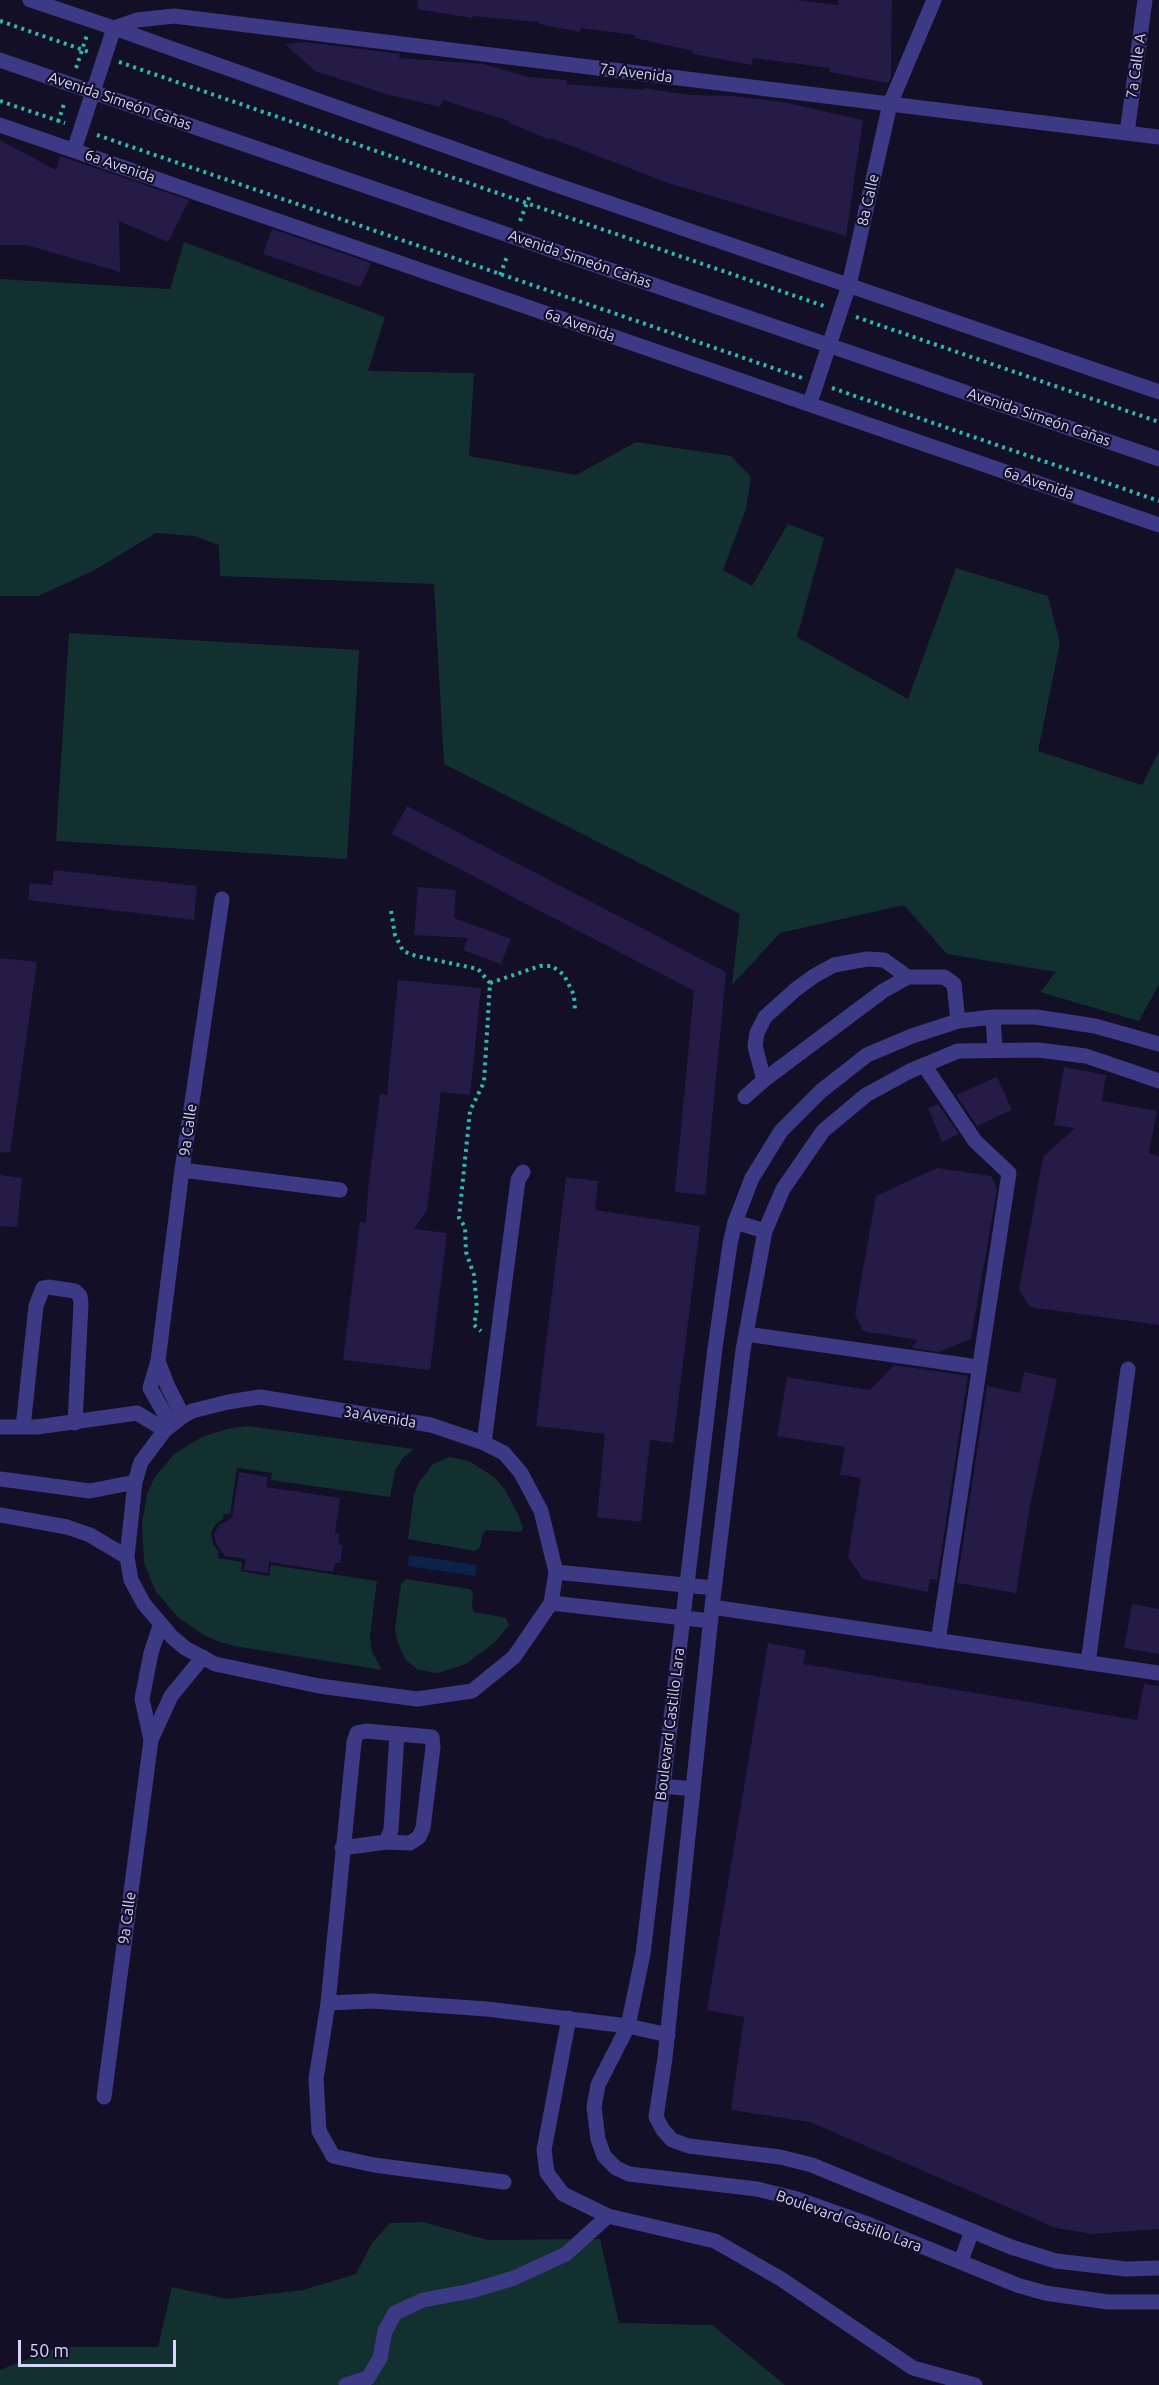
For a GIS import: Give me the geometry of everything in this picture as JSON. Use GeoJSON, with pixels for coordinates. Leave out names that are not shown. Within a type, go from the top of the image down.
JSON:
{"type":"FeatureCollection","features":[{"type":"Feature","properties":{"kind":"street"},"geometry":{"type":"LineString","coordinates":[[30,0],[536,178],[1159,392]]}},
{"type":"Feature","properties":{"kind":"street","name":"8a Calle"},"geometry":{"type":"LineString","coordinates":[[810,403],[849,285],[890,104],[934,0]]}},
{"type":"Feature","properties":{"kind":"street","name":"7a Calle A"},"geometry":{"type":"LineString","coordinates":[[1127,133],[1144,0]]}},
{"type":"Feature","properties":{"kind":"street","name":"7a Avenida"},"geometry":{"type":"LineString","coordinates":[[114,28],[137,20],[174,16],[1159,136]]}},
{"type":"Feature","properties":{"kind":"street"},"geometry":{"type":"LineString","coordinates":[[74,150],[114,28]]}},
{"type":"Feature","properties":{"kind":"street","name":"Avenida Simeón Cañas"},"geometry":{"type":"LineString","coordinates":[[0,60],[1159,459]]}},
{"type":"Feature","properties":{"kind":"street","name":"6a Avenida"},"geometry":{"type":"LineString","coordinates":[[0,125],[1159,525]]}},
{"type":"Feature","properties":{"kind":"street","name":"9a Calle"},"geometry":{"type":"LineString","coordinates":[[173,1424],[168,1388],[158,1361],[182,1170],[222,899]]}},
{"type":"Feature","properties":{"kind":"street"},"geometry":{"type":"LineString","coordinates":[[764,1080],[755,1046],[757,1033],[765,1017],[814,976],[834,965],[867,959],[884,960],[908,977]]}},
{"type":"Feature","properties":{"kind":"street"},"geometry":{"type":"LineString","coordinates":[[745,1097],[764,1080],[883,991],[908,977],[944,977],[954,984],[958,1021]]}},
{"type":"Feature","properties":{"kind":"street"},"geometry":{"type":"LineString","coordinates":[[993,1017],[995,1049]]}},
{"type":"Feature","properties":{"kind":"street","name":"Boulevard Castillo Lara"},"geometry":{"type":"LineString","coordinates":[[1159,1044],[1095,1026],[1036,1017],[993,1017],[958,1021],[912,1035],[867,1055],[821,1090],[781,1131],[752,1178],[735,1222],[715,1348],[643,1954],[628,2026],[598,2085],[594,2107],[596,2131],[604,2156],[616,2168],[629,2174],[757,2189],[797,2199],[961,2261],[1017,2285],[1045,2293],[1108,2302],[1159,2302]]}},
{"type":"Feature","properties":{"kind":"street","name":"Boulevard Castillo Lara"},"geometry":{"type":"LineString","coordinates":[[1159,1081],[1086,1056],[1038,1050],[958,1051],[924,1065],[866,1095],[823,1131],[783,1189],[765,1231],[743,1350],[711,1614],[668,2035],[656,2117],[672,2140],[689,2146],[780,2157],[812,2165],[1011,2247],[1056,2261],[1103,2268],[1159,2268]]}},
{"type":"Feature","properties":{"kind":"street"},"geometry":{"type":"LineString","coordinates":[[924,1065],[975,1141],[1009,1173],[938,1641]]}},
{"type":"Feature","properties":{"kind":"street"},"geometry":{"type":"LineString","coordinates":[[182,1170],[340,1191]]}},
{"type":"Feature","properties":{"kind":"street"},"geometry":{"type":"LineString","coordinates":[[484,1443],[518,1180],[523,1172]]}},
{"type":"Feature","properties":{"kind":"street"},"geometry":{"type":"LineString","coordinates":[[735,1222],[765,1231]]}},
{"type":"Feature","properties":{"kind":"street"},"geometry":{"type":"LineString","coordinates":[[24,1427],[36,1306],[43,1288],[48,1287],[75,1291],[80,1296],[75,1423]]}},
{"type":"Feature","properties":{"kind":"street"},"geometry":{"type":"LineString","coordinates":[[746,1334],[978,1367]]}},
{"type":"Feature","properties":{"kind":"street"},"geometry":{"type":"LineString","coordinates":[[715,1348],[743,1350]]}},
{"type":"Feature","properties":{"kind":"street"},"geometry":{"type":"LineString","coordinates":[[1088,1663],[1128,1369]]}},
{"type":"Feature","properties":{"kind":"street","name":"3a Avenida"},"geometry":{"type":"LineString","coordinates":[[173,1424],[192,1411],[260,1397],[431,1425],[484,1443],[504,1453],[521,1473],[541,1511],[556,1572]]}},
{"type":"Feature","properties":{"kind":"street"},"geometry":{"type":"LineString","coordinates":[[0,1427],[75,1423],[137,1413],[173,1424],[141,1462],[135,1482],[127,1557],[131,1580],[144,1604],[160,1626],[185,1648],[215,1664],[319,1686],[417,1699],[450,1694],[472,1690],[514,1657],[550,1603],[556,1572],[714,1588]]}},
{"type":"Feature","properties":{"kind":"street"},"geometry":{"type":"LineString","coordinates":[[701,1452],[729,1454]]}},
{"type":"Feature","properties":{"kind":"street"},"geometry":{"type":"LineString","coordinates":[[0,1479],[90,1491],[135,1482]]}},
{"type":"Feature","properties":{"kind":"street"},"geometry":{"type":"LineString","coordinates":[[0,1515],[67,1527],[99,1540],[127,1557]]}},
{"type":"Feature","properties":{"kind":"street"},"geometry":{"type":"LineString","coordinates":[[550,1603],[683,1618],[711,1614],[938,1641],[1159,1673]]}},
{"type":"Feature","properties":{"kind":"street","name":"9a Calle"},"geometry":{"type":"LineString","coordinates":[[151,1740],[142,1699],[151,1653],[160,1626]]}},
{"type":"Feature","properties":{"kind":"street","name":"9a Calle"},"geometry":{"type":"LineString","coordinates":[[104,2097],[151,1740],[171,1696],[203,1657]]}},
{"type":"Feature","properties":{"kind":"street"},"geometry":{"type":"LineString","coordinates":[[342,1848],[386,1842],[410,1843],[419,1838],[423,1827],[433,1747],[432,1737],[357,1733],[354,1742],[342,1848],[328,2003],[316,2079],[319,2130],[333,2156],[374,2165],[504,2182]]}},
{"type":"Feature","properties":{"kind":"street"},"geometry":{"type":"LineString","coordinates":[[386,1842],[391,1830],[397,1734]]}},
{"type":"Feature","properties":{"kind":"street"},"geometry":{"type":"LineString","coordinates":[[663,1786],[693,1789]]}},
{"type":"Feature","properties":{"kind":"street"},"geometry":{"type":"LineString","coordinates":[[328,2003],[372,2001],[487,2009],[628,2026],[668,2035]]}},
{"type":"Feature","properties":{"kind":"street"},"geometry":{"type":"LineString","coordinates":[[569,2018],[544,2150],[547,2173],[563,2194],[608,2216],[715,2241],[781,2279],[913,2368],[975,2385]]}},
{"type":"Feature","properties":{"kind":"street"},"geometry":{"type":"LineString","coordinates":[[346,2385],[368,2378],[380,2358],[385,2331],[395,2313],[423,2300],[514,2278],[566,2254],[608,2216]]}},
{"type":"Feature","properties":{"kind":"street"},"geometry":{"type":"LineString","coordinates":[[961,2261],[972,2231]]}},
{"type":"Feature","properties":{"kind":"path"},"geometry":{"type":"LineString","coordinates":[[0,21],[1159,422]]}},
{"type":"Feature","properties":{"kind":"path"},"geometry":{"type":"LineString","coordinates":[[0,101],[1159,501]]}},
{"type":"Feature","properties":{"kind":"path"},"geometry":{"type":"LineString","coordinates":[[391,911],[394,935],[403,951],[478,969],[490,983],[484,1082],[470,1111],[459,1218],[465,1227],[466,1252],[474,1275],[477,1308],[474,1325],[479,1330]]}},
{"type":"Feature","properties":{"kind":"path"},"geometry":{"type":"LineString","coordinates":[[490,983],[540,966],[552,966],[564,975],[574,995],[575,1010]]}},
{"type":"Feature","properties":{"kind":"green space"},"geometry":{"type":"Polygon","coordinates":[[[184,242],[385,317],[368,371],[474,373],[469,456],[576,475],[636,442],[731,456],[751,477],[746,509],[723,570],[752,586],[788,524],[824,538],[797,637],[908,699],[956,568],[1048,596],[1060,643],[1038,751],[1142,785],[1159,751],[1159,984],[1139,1021],[1040,992],[1056,972],[947,954],[904,905],[780,933],[732,985],[740,914],[444,764],[434,584],[220,576],[219,545],[194,536],[156,533],[93,571],[38,596],[0,596],[0,279],[170,289],[184,242]]]}},
{"type":"Feature","properties":{"kind":"green space"},"geometry":{"type":"Polygon","coordinates":[[[69,633],[359,650],[347,859],[56,841],[69,633]]]}},
{"type":"Feature","properties":{"kind":"green space"},"geometry":{"type":"Polygon","coordinates":[[[248,1426],[414,1449],[402,1459],[395,1471],[390,1497],[271,1480],[272,1473],[237,1468],[230,1514],[224,1514],[223,1519],[216,1524],[211,1533],[213,1544],[219,1552],[218,1558],[242,1562],[241,1571],[269,1576],[271,1565],[377,1581],[370,1636],[372,1652],[382,1670],[234,1646],[217,1641],[179,1618],[156,1592],[144,1563],[142,1524],[147,1494],[155,1477],[174,1454],[204,1436],[231,1428],[248,1426]]]}},
{"type":"Feature","properties":{"kind":"green space"},"geometry":{"type":"Polygon","coordinates":[[[449,1457],[469,1461],[494,1477],[505,1490],[519,1516],[523,1528],[521,1532],[486,1530],[480,1547],[475,1551],[408,1539],[414,1495],[419,1482],[433,1464],[449,1457]]]}},
{"type":"Feature","properties":{"kind":"green space"},"geometry":{"type":"Polygon","coordinates":[[[406,1579],[470,1589],[473,1593],[474,1612],[506,1618],[509,1625],[494,1643],[466,1664],[438,1673],[418,1670],[405,1659],[395,1630],[401,1584],[406,1579]]]}},
{"type":"Feature","properties":{"kind":"green space"},"geometry":{"type":"Polygon","coordinates":[[[423,2222],[488,2240],[600,2239],[619,2323],[712,2325],[785,2385],[0,2385],[0,2370],[58,2347],[158,2347],[172,2287],[226,2299],[303,2290],[356,2274],[372,2243],[390,2223],[423,2222]]]}},
{"type":"Feature","properties":{"kind":"water"},"geometry":{"type":"Polygon","coordinates":[[[409,1555],[477,1565],[475,1576],[408,1566],[409,1555]]]}},
{"type":"Feature","properties":{"kind":"building"},"geometry":{"type":"Polygon","coordinates":[[[418,0],[795,0],[838,5],[838,0],[892,0],[891,77],[888,83],[829,72],[830,68],[753,58],[752,65],[693,54],[693,51],[635,38],[635,35],[581,28],[580,32],[539,24],[539,22],[472,16],[472,18],[417,9],[418,0]]]}},
{"type":"Feature","properties":{"kind":"building"},"geometry":{"type":"Polygon","coordinates":[[[305,42],[400,54],[399,58],[483,64],[528,77],[567,80],[566,84],[644,90],[644,88],[690,95],[732,96],[783,102],[863,120],[846,236],[668,183],[551,138],[550,140],[509,123],[509,121],[443,100],[440,107],[386,94],[315,71],[285,44],[305,42]]]}},
{"type":"Feature","properties":{"kind":"building"},"geometry":{"type":"Polygon","coordinates":[[[0,140],[56,170],[60,156],[189,200],[168,242],[119,221],[120,272],[26,245],[0,245],[0,140]]]}},
{"type":"Feature","properties":{"kind":"building"},"geometry":{"type":"Polygon","coordinates":[[[272,229],[371,263],[360,287],[263,254],[272,229]]]}},
{"type":"Feature","properties":{"kind":"building"},"geometry":{"type":"Polygon","coordinates":[[[407,806],[726,972],[705,1195],[675,1192],[694,991],[392,834],[407,806]]]}},
{"type":"Feature","properties":{"kind":"building"},"geometry":{"type":"Polygon","coordinates":[[[54,870],[197,886],[194,920],[28,900],[30,883],[52,885],[54,870]]]}},
{"type":"Feature","properties":{"kind":"building"},"geometry":{"type":"Polygon","coordinates":[[[418,887],[456,890],[454,918],[511,939],[501,964],[463,950],[468,938],[414,935],[418,887]]]}},
{"type":"Feature","properties":{"kind":"building"},"geometry":{"type":"Polygon","coordinates":[[[0,958],[37,962],[10,1153],[0,1152],[0,958]]]}},
{"type":"Feature","properties":{"kind":"building"},"geometry":{"type":"Polygon","coordinates":[[[398,980],[481,988],[470,1095],[441,1092],[427,1210],[414,1229],[447,1233],[430,1370],[343,1360],[360,1222],[366,1223],[380,1094],[387,1095],[398,980]]]}},
{"type":"Feature","properties":{"kind":"building"},"geometry":{"type":"Polygon","coordinates":[[[1064,1067],[1106,1075],[1102,1101],[1157,1111],[1149,1153],[1159,1156],[1159,1325],[1030,1307],[1019,1290],[1043,1157],[1075,1128],[1054,1125],[1064,1067]]]}},
{"type":"Feature","properties":{"kind":"building"},"geometry":{"type":"Polygon","coordinates":[[[997,1077],[1012,1110],[977,1126],[956,1095],[997,1077]]]}},
{"type":"Feature","properties":{"kind":"building"},"geometry":{"type":"Polygon","coordinates":[[[938,1104],[959,1134],[942,1142],[928,1108],[938,1104]]]}},
{"type":"Feature","properties":{"kind":"building"},"geometry":{"type":"Polygon","coordinates":[[[937,1168],[991,1176],[997,1189],[971,1339],[939,1352],[911,1348],[918,1340],[863,1331],[855,1315],[876,1196],[937,1168]]]}},
{"type":"Feature","properties":{"kind":"building"},"geometry":{"type":"Polygon","coordinates":[[[0,1175],[22,1178],[17,1227],[0,1226],[0,1175]]]}},
{"type":"Feature","properties":{"kind":"building"},"geometry":{"type":"Polygon","coordinates":[[[566,1177],[598,1181],[595,1210],[700,1226],[673,1443],[650,1440],[641,1522],[597,1517],[605,1434],[536,1426],[566,1177]]]}},
{"type":"Feature","properties":{"kind":"building"},"geometry":{"type":"Polygon","coordinates":[[[894,1365],[968,1376],[937,1580],[930,1579],[928,1592],[863,1579],[848,1557],[861,1478],[840,1475],[845,1447],[777,1436],[787,1377],[870,1390],[894,1365]]]}},
{"type":"Feature","properties":{"kind":"building"},"geometry":{"type":"Polygon","coordinates":[[[1024,1372],[1057,1379],[1030,1506],[1016,1593],[957,1583],[987,1386],[1020,1393],[1024,1372]]]}},
{"type":"Feature","properties":{"kind":"building"},"geometry":{"type":"Polygon","coordinates":[[[239,1472],[268,1477],[266,1487],[340,1498],[335,1533],[339,1534],[338,1544],[343,1545],[340,1563],[335,1563],[333,1572],[269,1562],[268,1573],[244,1570],[246,1559],[225,1556],[216,1544],[214,1534],[219,1525],[232,1518],[239,1472]]]}},
{"type":"Feature","properties":{"kind":"building"},"geometry":{"type":"Polygon","coordinates":[[[1132,1604],[1159,1609],[1159,1654],[1124,1648],[1132,1604]]]}},
{"type":"Feature","properties":{"kind":"building"},"geometry":{"type":"Polygon","coordinates":[[[768,1643],[806,1650],[803,1664],[1137,1720],[1144,1684],[1159,1686],[1159,2229],[1092,2234],[1056,2228],[810,2122],[731,2110],[744,2017],[707,2010],[768,1643]]]}}]}
